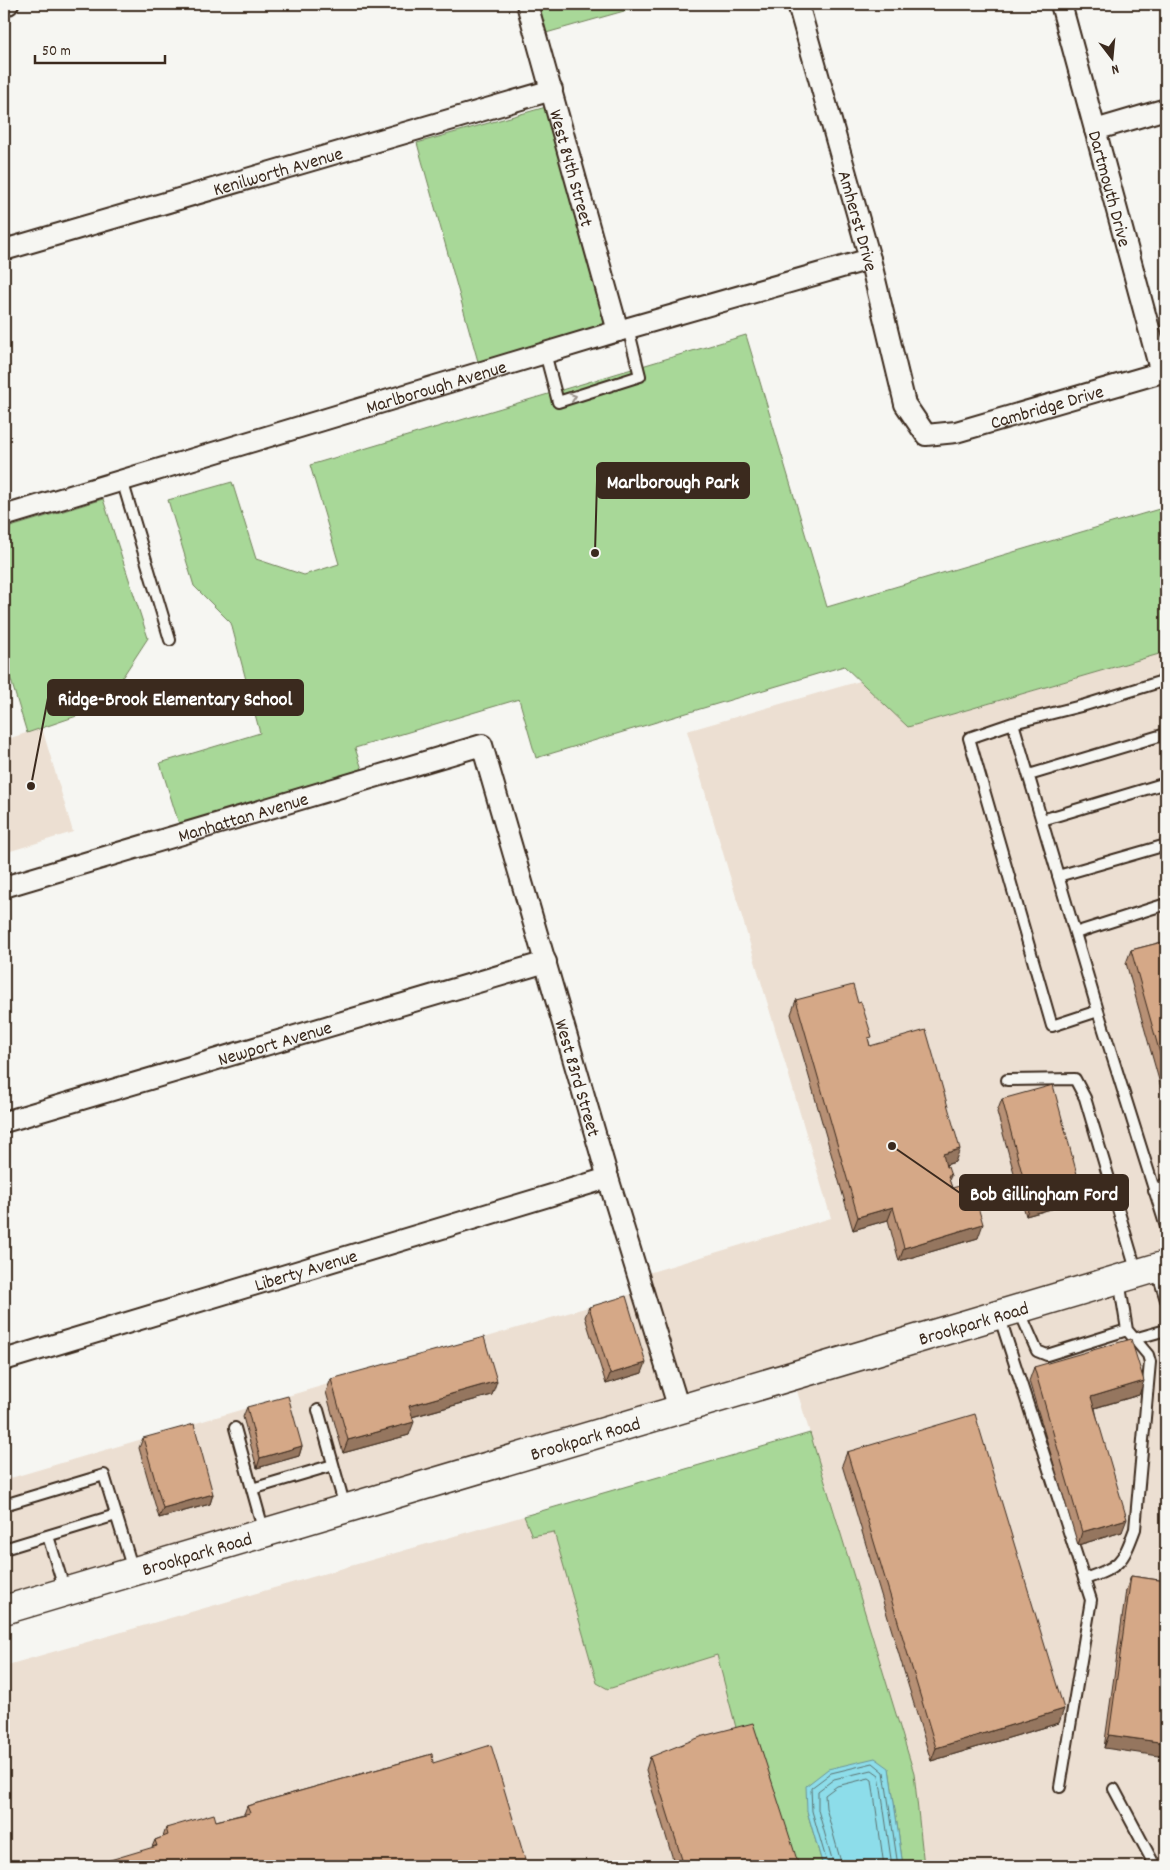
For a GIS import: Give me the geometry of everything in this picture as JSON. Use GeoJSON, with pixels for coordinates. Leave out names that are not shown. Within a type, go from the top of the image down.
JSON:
{"type":"FeatureCollection","features":[{"type":"Feature","properties":{"kind":"main road","name":"Brookpark Road"},"geometry":{"type":"LineString","coordinates":[[4,1610],[346,1507],[1145,1272]]}},
{"type":"Feature","properties":{"kind":"street"},"geometry":{"type":"LineString","coordinates":[[4,5],[8,4]]}},
{"type":"Feature","properties":{"kind":"street","name":"West 84th Street"},"geometry":{"type":"LineString","coordinates":[[527,4],[623,329]]}},
{"type":"Feature","properties":{"kind":"street","name":"Amherst Drive"},"geometry":{"type":"LineString","coordinates":[[798,4],[870,259],[905,404],[926,434]]}},
{"type":"Feature","properties":{"kind":"street","name":"Dartmouth Drive"},"geometry":{"type":"LineString","coordinates":[[1061,4],[1164,372]]}},
{"type":"Feature","properties":{"kind":"street","name":"Kenilworth Avenue"},"geometry":{"type":"LineString","coordinates":[[4,250],[552,90]]}},
{"type":"Feature","properties":{"kind":"street"},"geometry":{"type":"LineString","coordinates":[[1095,130],[1166,109]]}},
{"type":"Feature","properties":{"kind":"street","name":"Marlborough Avenue"},"geometry":{"type":"LineString","coordinates":[[4,516],[623,329],[870,259]]}},
{"type":"Feature","properties":{"kind":"street","name":"Cambridge Drive"},"geometry":{"type":"LineString","coordinates":[[926,434],[956,432],[1164,372]]}},
{"type":"Feature","properties":{"kind":"street","name":"Manhattan Avenue"},"geometry":{"type":"LineString","coordinates":[[4,887],[482,745]]}},
{"type":"Feature","properties":{"kind":"street","name":"West 83rd Street"},"geometry":{"type":"LineString","coordinates":[[482,745],[608,1178],[679,1409]]}},
{"type":"Feature","properties":{"kind":"street","name":"Newport Avenue"},"geometry":{"type":"LineString","coordinates":[[4,1122],[546,962]]}},
{"type":"Feature","properties":{"kind":"street","name":"Liberty Avenue"},"geometry":{"type":"LineString","coordinates":[[4,1360],[608,1178]]}},
{"type":"Feature","properties":{"kind":"lane"},"geometry":{"type":"LineString","coordinates":[[545,353],[558,402],[640,376],[623,329]]}},
{"type":"Feature","properties":{"kind":"lane"},"geometry":{"type":"LineString","coordinates":[[122,480],[170,640]]}},
{"type":"Feature","properties":{"kind":"lane"},"geometry":{"type":"LineString","coordinates":[[1098,1011],[1052,1026],[968,738],[1166,680]]}},
{"type":"Feature","properties":{"kind":"lane"},"geometry":{"type":"LineString","coordinates":[[1014,723],[1098,1011],[1166,1227]]}},
{"type":"Feature","properties":{"kind":"lane"},"geometry":{"type":"LineString","coordinates":[[1029,775],[1166,734]]}},
{"type":"Feature","properties":{"kind":"lane"},"geometry":{"type":"LineString","coordinates":[[1042,820],[1166,783]]}},
{"type":"Feature","properties":{"kind":"lane"},"geometry":{"type":"LineString","coordinates":[[1058,876],[1166,845]]}},
{"type":"Feature","properties":{"kind":"lane"},"geometry":{"type":"LineString","coordinates":[[1075,933],[1166,904]]}},
{"type":"Feature","properties":{"kind":"lane"},"geometry":{"type":"LineString","coordinates":[[1007,1080],[1075,1079],[1084,1098],[1145,1272],[1166,1300]]}},
{"type":"Feature","properties":{"kind":"lane"},"geometry":{"type":"LineString","coordinates":[[1154,1191],[1166,1183]]}},
{"type":"Feature","properties":{"kind":"lane"},"geometry":{"type":"LineString","coordinates":[[1127,1330],[1145,1272]]}},
{"type":"Feature","properties":{"kind":"lane"},"geometry":{"type":"LineString","coordinates":[[1009,1312],[1037,1351],[1047,1355],[1127,1330]]}},
{"type":"Feature","properties":{"kind":"lane"},"geometry":{"type":"LineString","coordinates":[[1009,1312],[1091,1600],[1060,1787]]}},
{"type":"Feature","properties":{"kind":"lane"},"geometry":{"type":"LineString","coordinates":[[1084,1579],[1106,1571],[1120,1562],[1127,1552],[1135,1529],[1150,1362],[1148,1355],[1127,1330]]}},
{"type":"Feature","properties":{"kind":"lane"},"geometry":{"type":"LineString","coordinates":[[1134,1339],[1166,1330]]}},
{"type":"Feature","properties":{"kind":"lane"},"geometry":{"type":"LineString","coordinates":[[318,1410],[346,1507]]}},
{"type":"Feature","properties":{"kind":"lane"},"geometry":{"type":"LineString","coordinates":[[234,1428],[264,1532]]}},
{"type":"Feature","properties":{"kind":"lane"},"geometry":{"type":"LineString","coordinates":[[252,1489],[333,1465]]}},
{"type":"Feature","properties":{"kind":"lane"},"geometry":{"type":"LineString","coordinates":[[4,1506],[104,1476],[133,1571]]}},
{"type":"Feature","properties":{"kind":"lane"},"geometry":{"type":"LineString","coordinates":[[4,1548],[116,1515]]}},
{"type":"Feature","properties":{"kind":"lane"},"geometry":{"type":"LineString","coordinates":[[48,1536],[65,1591]]}},
{"type":"Feature","properties":{"kind":"lane"},"geometry":{"type":"LineString","coordinates":[[1114,1789],[1155,1866]]}},
{"type":"Feature","properties":{"kind":"shaded area"},"geometry":{"type":"Polygon","coordinates":[[[1166,652],[1166,1256],[4,1599],[4,1480],[642,1291],[638,1276],[831,1218],[687,731],[860,681],[909,727],[1166,652]]]}},
{"type":"Feature","properties":{"kind":"shaded area"},"geometry":{"type":"Polygon","coordinates":[[[42,728],[73,832],[4,853],[4,740],[42,728]]]}},
{"type":"Feature","properties":{"kind":"shaded area"},"geometry":{"type":"Polygon","coordinates":[[[1166,1280],[1166,1866],[924,1866],[914,1773],[797,1391],[1166,1280]]]}},
{"type":"Feature","properties":{"kind":"shaded area"},"geometry":{"type":"Polygon","coordinates":[[[524,1516],[532,1536],[554,1531],[597,1683],[608,1689],[717,1654],[782,1866],[4,1866],[4,1666],[524,1516]]]}},
{"type":"Feature","properties":{"kind":"green space"},"geometry":{"type":"Polygon","coordinates":[[[538,4],[649,4],[546,33],[538,4]]]}},
{"type":"Feature","properties":{"kind":"green space"},"geometry":{"type":"Polygon","coordinates":[[[546,107],[607,327],[479,365],[417,143],[546,107]]]}},
{"type":"Feature","properties":{"kind":"green space"},"geometry":{"type":"Polygon","coordinates":[[[746,335],[827,607],[1166,507],[1166,652],[908,727],[844,666],[536,758],[519,699],[355,748],[362,769],[179,824],[160,763],[260,733],[231,623],[194,586],[168,500],[232,482],[256,559],[304,575],[339,564],[310,465],[746,335]]]}},
{"type":"Feature","properties":{"kind":"green space"},"geometry":{"type":"Polygon","coordinates":[[[103,499],[148,638],[103,707],[27,733],[4,657],[4,529],[103,499]]]}},
{"type":"Feature","properties":{"kind":"green space"},"geometry":{"type":"Polygon","coordinates":[[[810,1433],[914,1773],[924,1866],[903,1866],[889,1769],[807,1811],[823,1866],[785,1866],[739,1739],[717,1655],[608,1689],[597,1683],[554,1532],[532,1536],[524,1516],[810,1433]]]}},
{"type":"Feature","properties":{"kind":"water"},"geometry":{"type":"Polygon","coordinates":[[[875,1758],[889,1768],[903,1866],[823,1866],[807,1811],[806,1786],[828,1769],[875,1758]]]}},
{"type":"Feature","properties":{"kind":"building"},"geometry":{"type":"Polygon","coordinates":[[[1166,941],[1166,1075],[1131,950],[1166,941]]]}},
{"type":"Feature","properties":{"kind":"building"},"geometry":{"type":"Polygon","coordinates":[[[853,985],[858,1003],[861,1002],[872,1037],[868,1038],[870,1046],[926,1030],[960,1149],[943,1154],[946,1167],[948,1167],[951,1176],[948,1176],[952,1188],[971,1183],[983,1224],[904,1248],[893,1207],[858,1217],[796,1000],[853,985]]]}},
{"type":"Feature","properties":{"kind":"building"},"geometry":{"type":"Polygon","coordinates":[[[1053,1085],[1081,1189],[1030,1203],[1002,1099],[1053,1085]]]}},
{"type":"Feature","properties":{"kind":"building"},"geometry":{"type":"Polygon","coordinates":[[[626,1296],[646,1363],[610,1374],[589,1307],[626,1296]]]}},
{"type":"Feature","properties":{"kind":"building"},"geometry":{"type":"Polygon","coordinates":[[[484,1337],[497,1381],[409,1406],[414,1422],[348,1440],[331,1379],[484,1337]]]}},
{"type":"Feature","properties":{"kind":"building"},"geometry":{"type":"Polygon","coordinates":[[[1131,1339],[1144,1381],[1091,1397],[1127,1519],[1082,1532],[1034,1367],[1131,1339]]]}},
{"type":"Feature","properties":{"kind":"building"},"geometry":{"type":"Polygon","coordinates":[[[288,1396],[302,1446],[260,1458],[247,1407],[288,1396]]]}},
{"type":"Feature","properties":{"kind":"building"},"geometry":{"type":"Polygon","coordinates":[[[975,1414],[1064,1709],[936,1748],[847,1452],[975,1414]]]}},
{"type":"Feature","properties":{"kind":"building"},"geometry":{"type":"Polygon","coordinates":[[[194,1424],[213,1494],[163,1508],[143,1438],[194,1424]]]}},
{"type":"Feature","properties":{"kind":"building"},"geometry":{"type":"Polygon","coordinates":[[[1131,1576],[1166,1581],[1166,1743],[1109,1735],[1131,1576]]]}},
{"type":"Feature","properties":{"kind":"building"},"geometry":{"type":"Polygon","coordinates":[[[753,1723],[799,1866],[684,1866],[650,1757],[703,1736],[753,1723]]]}},
{"type":"Feature","properties":{"kind":"building"},"geometry":{"type":"Polygon","coordinates":[[[491,1745],[527,1866],[90,1866],[157,1846],[155,1840],[168,1835],[166,1828],[214,1814],[216,1821],[250,1813],[247,1806],[432,1754],[433,1763],[491,1745]]]}},
{"type":"Feature","properties":{"kind":"place","name":"Marlborough Park"},"geometry":{"type":"Point","coordinates":[595,553]}},
{"type":"Feature","properties":{"kind":"place","name":"Ridge-Brook Elementary School"},"geometry":{"type":"Point","coordinates":[31,786]}},
{"type":"Feature","properties":{"kind":"place","name":"Bob Gillingham Ford"},"geometry":{"type":"Point","coordinates":[892,1146]}}]}
